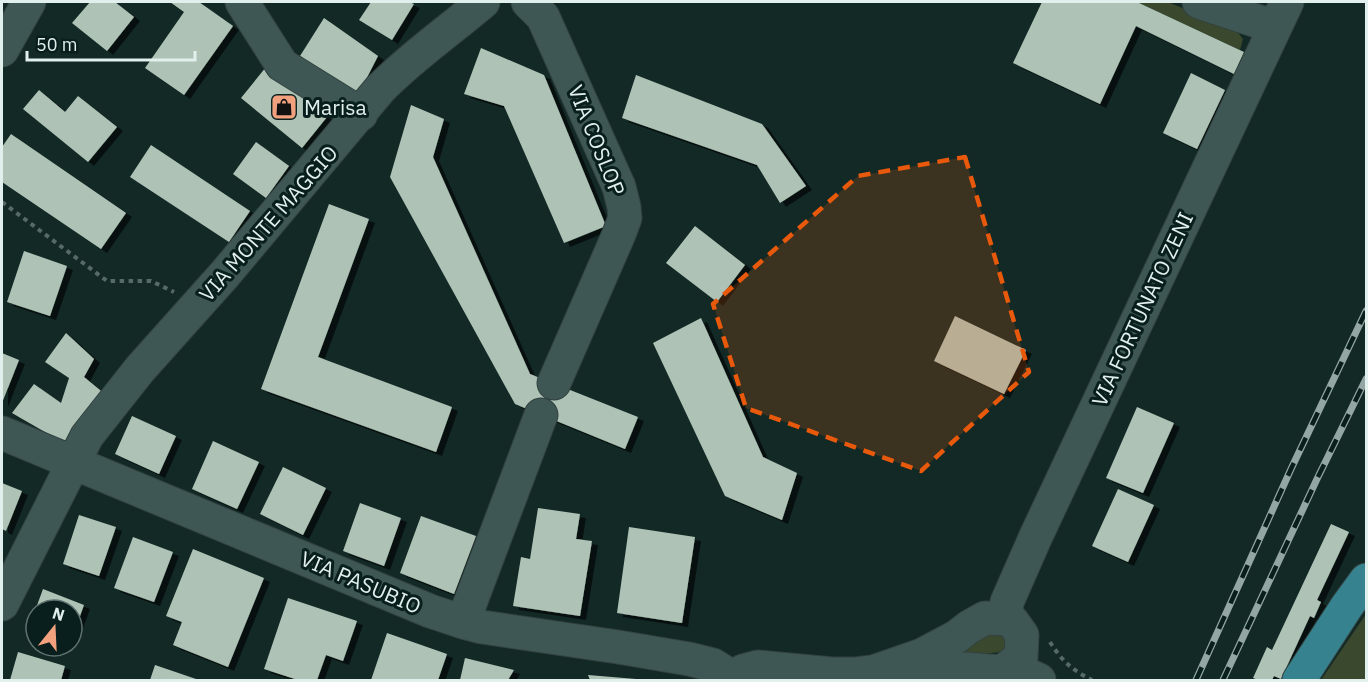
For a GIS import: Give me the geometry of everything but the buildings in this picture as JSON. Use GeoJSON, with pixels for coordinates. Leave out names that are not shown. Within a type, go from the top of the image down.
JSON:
{"type":"FeatureCollection","features":[{"type":"Feature","properties":{"kind":"main road"},"geometry":{"type":"LineString","coordinates":[[1299,681],[1366,580]]}},
{"type":"Feature","properties":{"kind":"street"},"geometry":{"type":"LineString","coordinates":[[2,50],[29,2]]}},
{"type":"Feature","properties":{"kind":"street"},"geometry":{"type":"LineString","coordinates":[[242,2],[282,65],[361,114]]}},
{"type":"Feature","properties":{"kind":"street","name":"VIA MONTE MAGGIO"},"geometry":{"type":"LineString","coordinates":[[2,604],[87,436],[140,369],[200,303],[380,89],[398,70],[483,2]]}},
{"type":"Feature","properties":{"kind":"street","name":"VIA COSLOP"},"geometry":{"type":"LineString","coordinates":[[528,2],[543,17],[556,44],[615,177],[625,218],[554,384]]}},
{"type":"Feature","properties":{"kind":"street"},"geometry":{"type":"LineString","coordinates":[[1199,2],[1281,14]]}},
{"type":"Feature","properties":{"kind":"street","name":"VIA FORTUNATO ZENI"},"geometry":{"type":"LineString","coordinates":[[1005,619],[1007,602],[1036,536],[1281,14]]}},
{"type":"Feature","properties":{"kind":"street"},"geometry":{"type":"LineString","coordinates":[[463,622],[541,415]]}},
{"type":"Feature","properties":{"kind":"street","name":"VIA PASUBIO"},"geometry":{"type":"LineString","coordinates":[[2,433],[430,611],[463,622],[689,659],[713,665],[734,680]]}},
{"type":"Feature","properties":{"kind":"street"},"geometry":{"type":"LineString","coordinates":[[734,680],[743,671],[758,667],[832,674],[873,672],[922,655],[985,618],[1012,621],[1022,635],[1021,657],[1002,672],[964,669],[941,672],[916,681]]}},
{"type":"Feature","properties":{"kind":"street"},"geometry":{"type":"LineString","coordinates":[[1010,666],[1039,681]]}},
{"type":"Feature","properties":{"kind":"path"},"geometry":{"type":"LineString","coordinates":[[2,202],[106,281],[151,281],[200,303]]}},
{"type":"Feature","properties":{"kind":"highlighted area"},"geometry":{"type":"Polygon","coordinates":[[[965,157],[1029,372],[921,471],[746,408],[713,304],[858,176],[965,157]]]}},
{"type":"Feature","properties":{"kind":"green space"},"geometry":{"type":"Polygon","coordinates":[[[1137,2],[1168,2],[1236,30],[1243,39],[1240,50],[1137,2]]]}},
{"type":"Feature","properties":{"kind":"green space"},"geometry":{"type":"Polygon","coordinates":[[[1366,614],[1366,680],[1321,680],[1366,614]]]}},
{"type":"Feature","properties":{"kind":"green space"},"geometry":{"type":"Polygon","coordinates":[[[1008,630],[1007,648],[999,652],[927,662],[976,636],[1008,630]]]}},
{"type":"Feature","properties":{"kind":"railway"},"geometry":{"type":"LineString","coordinates":[[1196,680],[1291,469],[1366,311]]}},
{"type":"Feature","properties":{"kind":"railway"},"geometry":{"type":"LineString","coordinates":[[1223,680],[1366,379]]}},
{"type":"Feature","properties":{"kind":"place","name":"Marisa"},"geometry":{"type":"Point","coordinates":[284,107]}}]}
